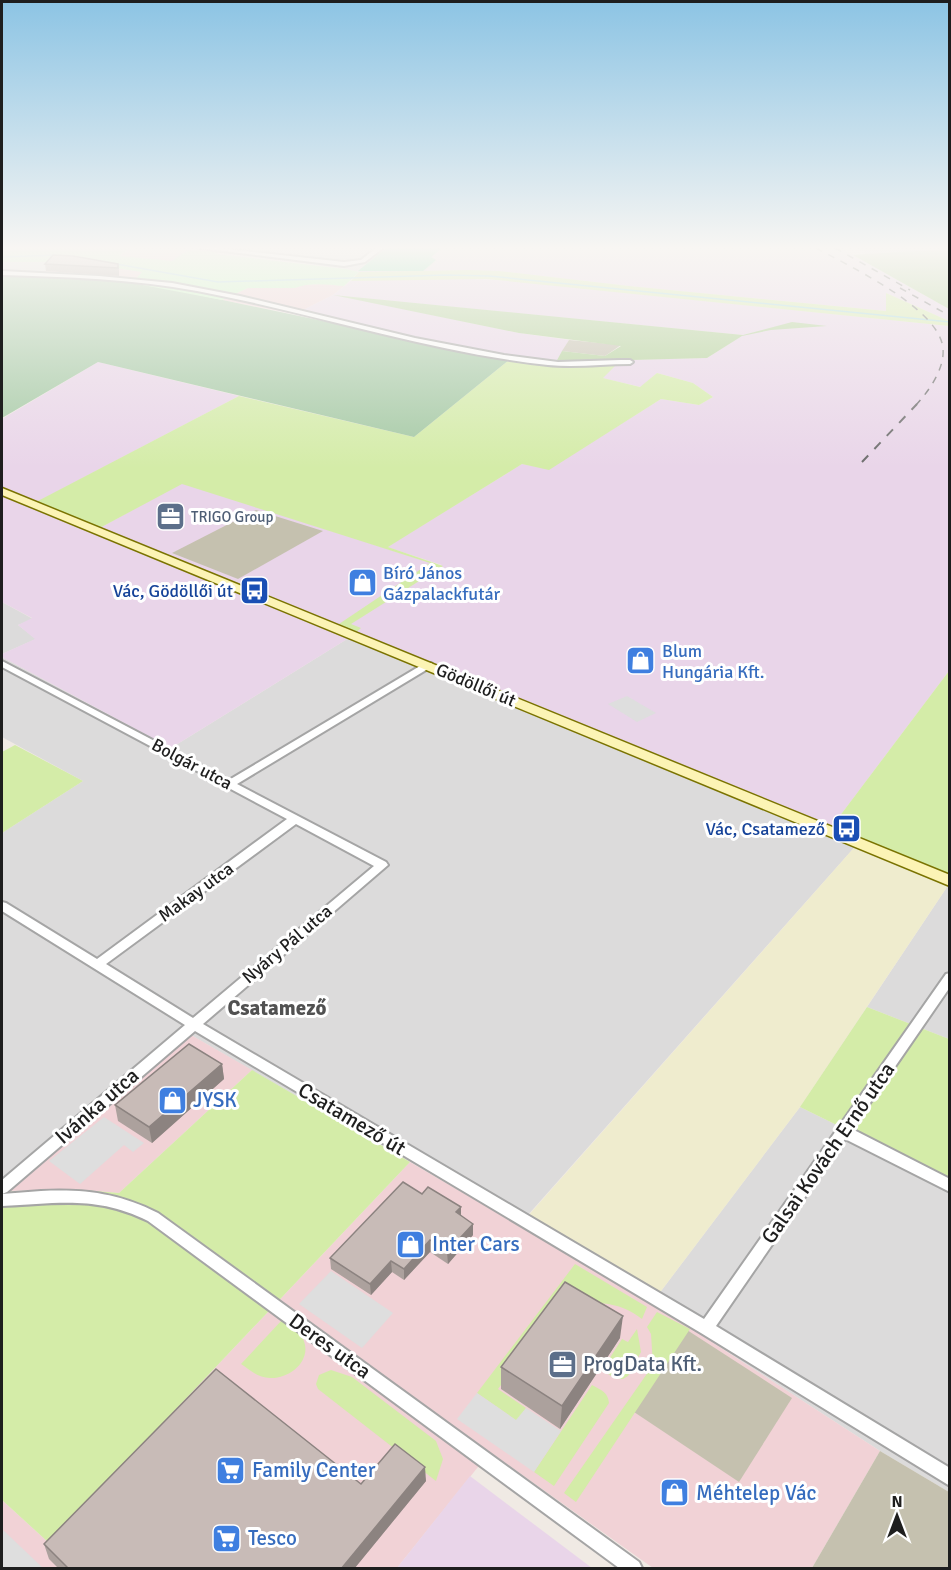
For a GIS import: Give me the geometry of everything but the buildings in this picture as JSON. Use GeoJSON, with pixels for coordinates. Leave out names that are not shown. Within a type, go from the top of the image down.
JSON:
{"type":"FeatureCollection","features":[{"type":"Feature","properties":{"kind":"main road","name":"Gödöllői út"},"geometry":{"type":"LineString","coordinates":[[2,491],[950,881]]}},
{"type":"Feature","properties":{"kind":"street"},"geometry":{"type":"LineString","coordinates":[[336,321],[459,349],[521,360],[557,364],[630,362]]}},
{"type":"Feature","properties":{"kind":"street","name":"Bolgár utca"},"geometry":{"type":"LineString","coordinates":[[2,664],[382,865]]}},
{"type":"Feature","properties":{"kind":"street"},"geometry":{"type":"LineString","coordinates":[[229,784],[428,665]]}},
{"type":"Feature","properties":{"kind":"street","name":"Makay utca"},"geometry":{"type":"LineString","coordinates":[[98,964],[295,819]]}},
{"type":"Feature","properties":{"kind":"street","name":"Nyáry Pál utca"},"geometry":{"type":"LineString","coordinates":[[193,1024],[382,865]]}},
{"type":"Feature","properties":{"kind":"street","name":"Csatamező út"},"geometry":{"type":"LineString","coordinates":[[2,906],[193,1024],[706,1328],[950,1478]]}},
{"type":"Feature","properties":{"kind":"street","name":"Galsai Kovách Ernő utca"},"geometry":{"type":"LineString","coordinates":[[706,1328],[950,977]]}},
{"type":"Feature","properties":{"kind":"street","name":"Ivánka utca"},"geometry":{"type":"LineString","coordinates":[[2,1188],[193,1024]]}},
{"type":"Feature","properties":{"kind":"street"},"geometry":{"type":"LineString","coordinates":[[843,1131],[950,1186]]}},
{"type":"Feature","properties":{"kind":"street","name":"Deres utca"},"geometry":{"type":"LineString","coordinates":[[2,1200],[86,1196],[133,1206],[153,1218],[633,1569]]}},
{"type":"Feature","properties":{"kind":"shaded area"},"geometry":{"type":"Polygon","coordinates":[[[328,321],[463,321],[569,340],[556,362],[545,364],[484,355],[328,321]]]}},
{"type":"Feature","properties":{"kind":"shaded area"},"geometry":{"type":"Polygon","coordinates":[[[601,321],[903,321],[949,326],[949,671],[830,829],[352,636],[171,748],[2,657],[2,654],[35,639],[18,625],[32,618],[2,602],[2,419],[98,362],[239,396],[35,503],[96,530],[182,483],[431,563],[350,624],[442,565],[387,547],[522,464],[549,469],[661,399],[699,405],[713,397],[693,383],[657,373],[641,387],[602,378],[621,360],[707,358],[743,335],[601,321]]]}},
{"type":"Feature","properties":{"kind":"shaded area"},"geometry":{"type":"Polygon","coordinates":[[[569,340],[621,345],[605,356],[562,351],[569,340]]]}},
{"type":"Feature","properties":{"kind":"shaded area"},"geometry":{"type":"Polygon","coordinates":[[[256,510],[323,531],[238,579],[172,553],[256,510]]]}},
{"type":"Feature","properties":{"kind":"shaded area"},"geometry":{"type":"Polygon","coordinates":[[[2,602],[33,619],[18,625],[36,639],[2,654],[2,602]]]}},
{"type":"Feature","properties":{"kind":"shaded area"},"geometry":{"type":"Polygon","coordinates":[[[352,636],[860,841],[519,1225],[191,1035],[8,1191],[2,1192],[2,833],[83,781],[2,737],[2,657],[171,748],[352,636]]]}},
{"type":"Feature","properties":{"kind":"shaded area"},"geometry":{"type":"Polygon","coordinates":[[[627,696],[656,713],[637,722],[608,704],[627,696]]]}},
{"type":"Feature","properties":{"kind":"shaded area"},"geometry":{"type":"Polygon","coordinates":[[[860,841],[949,884],[800,1107],[652,1303],[520,1225],[860,841]]]}},
{"type":"Feature","properties":{"kind":"shaded area"},"geometry":{"type":"Polygon","coordinates":[[[949,884],[949,1039],[867,1007],[949,884]]]}},
{"type":"Feature","properties":{"kind":"shaded area"},"geometry":{"type":"Polygon","coordinates":[[[191,1035],[252,1070],[119,1193],[71,1189],[8,1191],[191,1035]]]}},
{"type":"Feature","properties":{"kind":"shaded area"},"geometry":{"type":"Polygon","coordinates":[[[800,1107],[949,1180],[949,1492],[880,1451],[652,1303],[800,1107]]]}},
{"type":"Feature","properties":{"kind":"shaded area"},"geometry":{"type":"Polygon","coordinates":[[[104,1117],[144,1143],[133,1152],[124,1145],[80,1184],[49,1161],[104,1117]]]}},
{"type":"Feature","properties":{"kind":"shaded area"},"geometry":{"type":"Polygon","coordinates":[[[410,1162],[652,1303],[880,1451],[812,1568],[653,1568],[490,1452],[397,1568],[2,1568],[2,1500],[49,1543],[410,1162]]]}},
{"type":"Feature","properties":{"kind":"shaded area"},"geometry":{"type":"Polygon","coordinates":[[[331,1271],[393,1313],[362,1348],[299,1304],[331,1271]]]}},
{"type":"Feature","properties":{"kind":"shaded area"},"geometry":{"type":"Polygon","coordinates":[[[687,1330],[792,1398],[739,1482],[634,1412],[687,1330]]]}},
{"type":"Feature","properties":{"kind":"shaded area"},"geometry":{"type":"Polygon","coordinates":[[[477,1393],[516,1420],[526,1408],[561,1431],[534,1472],[457,1419],[477,1393]]]}},
{"type":"Feature","properties":{"kind":"shaded area"},"geometry":{"type":"Polygon","coordinates":[[[880,1451],[949,1492],[949,1568],[812,1568],[880,1451]]]}},
{"type":"Feature","properties":{"kind":"shaded area"},"geometry":{"type":"Polygon","coordinates":[[[470,1476],[592,1568],[397,1568],[470,1476]]]}},
{"type":"Feature","properties":{"kind":"shaded area"},"geometry":{"type":"Polygon","coordinates":[[[2,1529],[43,1568],[2,1568],[2,1529]]]}},
{"type":"Feature","properties":{"kind":"green space"},"geometry":{"type":"Polygon","coordinates":[[[2,321],[324,321],[509,360],[414,437],[98,362],[2,418],[2,321]]]}},
{"type":"Feature","properties":{"kind":"green space"},"geometry":{"type":"Polygon","coordinates":[[[462,321],[602,321],[743,335],[792,322],[827,326],[771,330],[742,336],[707,358],[556,362],[562,351],[605,356],[621,346],[519,333],[462,321]]]}},
{"type":"Feature","properties":{"kind":"green space"},"geometry":{"type":"Polygon","coordinates":[[[902,321],[949,321],[949,326],[902,321]]]}},
{"type":"Feature","properties":{"kind":"green space"},"geometry":{"type":"Polygon","coordinates":[[[509,360],[545,364],[562,361],[621,360],[603,378],[640,387],[657,373],[693,383],[713,397],[699,405],[661,399],[549,470],[522,464],[388,547],[443,566],[351,624],[361,628],[352,636],[333,628],[430,563],[182,484],[96,530],[34,503],[239,396],[414,437],[509,360]]]}},
{"type":"Feature","properties":{"kind":"green space"},"geometry":{"type":"Polygon","coordinates":[[[949,671],[949,878],[830,829],[949,671]]]}},
{"type":"Feature","properties":{"kind":"green space"},"geometry":{"type":"Polygon","coordinates":[[[15,745],[83,781],[2,833],[2,752],[15,745]]]}},
{"type":"Feature","properties":{"kind":"green space"},"geometry":{"type":"Polygon","coordinates":[[[867,1007],[949,1039],[949,1180],[800,1107],[867,1007]]]}},
{"type":"Feature","properties":{"kind":"green space"},"geometry":{"type":"Polygon","coordinates":[[[252,1070],[410,1162],[49,1543],[2,1500],[2,1192],[71,1189],[119,1193],[252,1070]]]}},
{"type":"Feature","properties":{"kind":"green space"},"geometry":{"type":"Polygon","coordinates":[[[575,1264],[647,1307],[642,1319],[632,1312],[613,1305],[562,1303],[498,1389],[526,1408],[517,1421],[477,1393],[575,1264]]]}},
{"type":"Feature","properties":{"kind":"green space"},"geometry":{"type":"Polygon","coordinates":[[[657,1312],[690,1329],[576,1502],[564,1493],[653,1365],[651,1334],[647,1327],[657,1312]]]}},
{"type":"Feature","properties":{"kind":"green space"},"geometry":{"type":"Polygon","coordinates":[[[282,1320],[301,1336],[305,1354],[298,1367],[292,1372],[278,1377],[262,1377],[241,1364],[282,1320]]]}},
{"type":"Feature","properties":{"kind":"green space"},"geometry":{"type":"Polygon","coordinates":[[[637,1329],[641,1352],[628,1376],[616,1379],[602,1370],[622,1339],[628,1342],[637,1329]]]}},
{"type":"Feature","properties":{"kind":"green space"},"geometry":{"type":"Polygon","coordinates":[[[331,1370],[352,1377],[436,1441],[443,1459],[436,1481],[318,1389],[316,1384],[319,1375],[331,1370]]]}},
{"type":"Feature","properties":{"kind":"green space"},"geometry":{"type":"Polygon","coordinates":[[[592,1385],[606,1394],[609,1403],[554,1486],[534,1472],[592,1385]]]}},
{"type":"Feature","properties":{"kind":"waterway"},"geometry":{"type":"LineString","coordinates":[[943,321],[950,322]]}},
{"type":"Feature","properties":{"kind":"railway"},"geometry":{"type":"LineString","coordinates":[[916,405],[932,385],[942,360],[942,343],[928,321]]}},
{"type":"Feature","properties":{"kind":"railway"},"geometry":{"type":"LineString","coordinates":[[862,462],[917,404]]}},
{"type":"Feature","properties":{"kind":"place","name":"TRIGO Group"},"geometry":{"type":"Point","coordinates":[170,517]}},
{"type":"Feature","properties":{"kind":"place","name":"Bíró János Gázpalackfutár"},"geometry":{"type":"Point","coordinates":[362,583]}},
{"type":"Feature","properties":{"kind":"place","name":"Vác, Gödöllői út"},"geometry":{"type":"Point","coordinates":[254,591]}},
{"type":"Feature","properties":{"kind":"place","name":"Blum Hungária Kft."},"geometry":{"type":"Point","coordinates":[641,661]}},
{"type":"Feature","properties":{"kind":"place","name":"Vác, Csatamező"},"geometry":{"type":"Point","coordinates":[846,829]}},
{"type":"Feature","properties":{"kind":"place","name":"JYSK"},"geometry":{"type":"Point","coordinates":[172,1100]}},
{"type":"Feature","properties":{"kind":"place","name":"Inter Cars"},"geometry":{"type":"Point","coordinates":[411,1244]}},
{"type":"Feature","properties":{"kind":"place","name":"ProgData Kft."},"geometry":{"type":"Point","coordinates":[562,1364]}},
{"type":"Feature","properties":{"kind":"place","name":"Family Center"},"geometry":{"type":"Point","coordinates":[231,1470]}},
{"type":"Feature","properties":{"kind":"place","name":"Méhtelep Vác"},"geometry":{"type":"Point","coordinates":[675,1493]}},
{"type":"Feature","properties":{"kind":"place","name":"Tesco"},"geometry":{"type":"Point","coordinates":[227,1538]}},
{"type":"Feature","properties":{"kind":"district","name":"Csatamező"},"geometry":{"type":"Point","coordinates":[277,1008]}}]}
